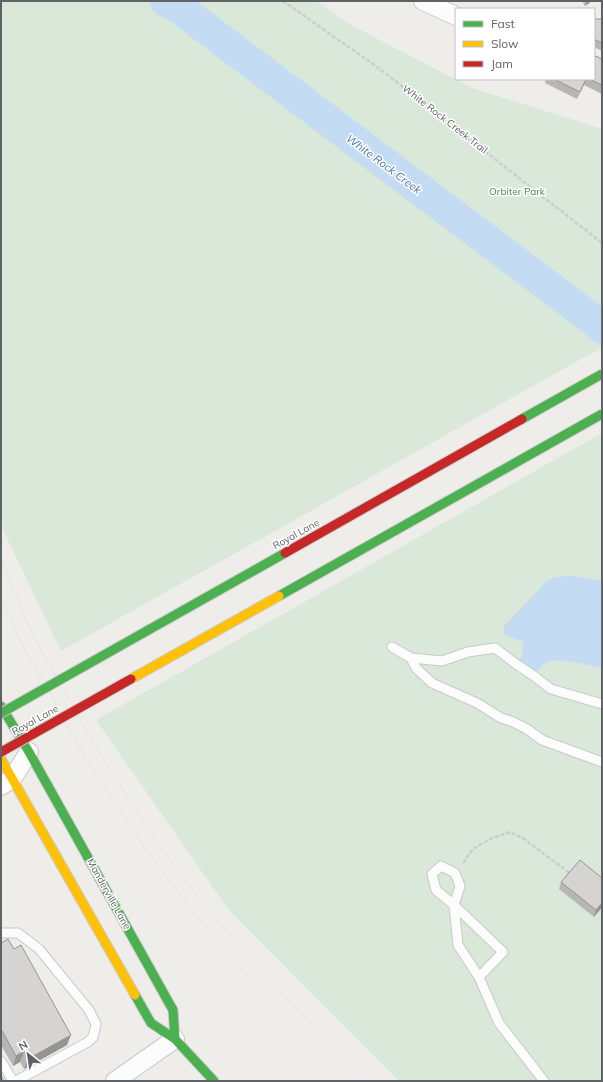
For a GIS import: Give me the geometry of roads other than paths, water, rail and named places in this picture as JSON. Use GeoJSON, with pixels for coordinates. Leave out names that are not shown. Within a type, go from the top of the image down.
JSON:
{"type":"FeatureCollection","features":[{"type":"Feature","properties":{"kind":"main road","name":"Royal Lane"},"geometry":{"type":"LineString","coordinates":[[1,713],[602,374]]}},
{"type":"Feature","properties":{"kind":"main road","name":"Royal Lane"},"geometry":{"type":"LineString","coordinates":[[1,752],[602,414]]}},
{"type":"Feature","properties":{"kind":"main road","name":"Manderville Lane"},"geometry":{"type":"LineString","coordinates":[[1,706],[29,752],[173,1010],[175,1039]]}},
{"type":"Feature","properties":{"kind":"main road"},"geometry":{"type":"LineString","coordinates":[[1,759],[6,782],[151,1023],[175,1039],[214,1081]]}},
{"type":"Feature","properties":{"kind":"street"},"geometry":{"type":"LineString","coordinates":[[423,1],[455,16]]}},
{"type":"Feature","properties":{"kind":"street"},"geometry":{"type":"LineString","coordinates":[[6,782],[29,752]]}},
{"type":"Feature","properties":{"kind":"street"},"geometry":{"type":"LineString","coordinates":[[115,1081],[175,1039]]}},
{"type":"Feature","properties":{"kind":"lane"},"geometry":{"type":"LineString","coordinates":[[392,647],[410,658],[442,661],[468,652],[495,648],[551,689],[602,704]]}},
{"type":"Feature","properties":{"kind":"lane"},"geometry":{"type":"LineString","coordinates":[[410,658],[416,668],[432,683],[477,703],[501,718],[527,729],[542,740],[602,762]]}},
{"type":"Feature","properties":{"kind":"lane"},"geometry":{"type":"LineString","coordinates":[[479,977],[503,952],[454,905],[436,890],[432,874],[441,866],[455,873],[460,886],[454,905],[458,945],[479,977],[499,1023],[544,1081]]}},
{"type":"Feature","properties":{"kind":"lane"},"geometry":{"type":"LineString","coordinates":[[1,933],[18,933],[39,949],[89,1010],[96,1024],[93,1037],[88,1042],[16,1081]]}},
{"type":"Feature","properties":{"kind":"lane"},"geometry":{"type":"LineString","coordinates":[[1,1061],[13,1081]]}},
{"type":"Feature","properties":{"kind":"water"},"geometry":{"type":"Polygon","coordinates":[[[573,576],[602,581],[602,668],[569,662],[551,661],[539,669],[534,676],[516,664],[523,655],[523,641],[514,639],[504,634],[504,626],[545,583],[555,577],[573,576]]]}},
{"type":"Feature","properties":{"kind":"waterway","name":"White Rock Creek"},"geometry":{"type":"LineString","coordinates":[[166,1],[175,5],[602,328]]}},
{"type":"Feature","properties":{"kind":"tram line"},"geometry":{"type":"LineString","coordinates":[[1,559],[32,634],[98,751],[157,842],[206,907],[257,967],[333,1047],[368,1081]]}},
{"type":"Feature","properties":{"kind":"tram line"},"geometry":{"type":"LineString","coordinates":[[1,596],[20,640],[85,757],[146,850],[196,915],[248,977],[324,1057],[349,1081]]}},
{"type":"Feature","properties":{"kind":"park label","name":"Orbiter Park"},"geometry":{"type":"Point","coordinates":[517,191]}}]}
